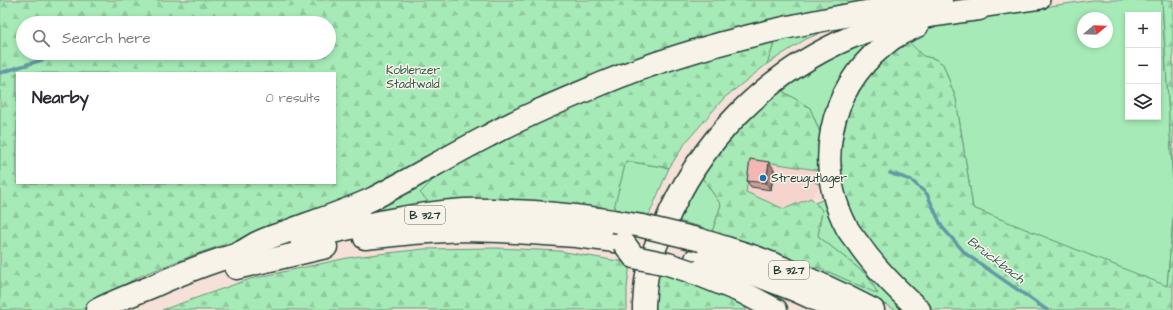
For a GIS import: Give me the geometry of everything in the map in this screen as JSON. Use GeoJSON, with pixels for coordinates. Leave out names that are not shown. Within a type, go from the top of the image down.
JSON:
{"type":"FeatureCollection","features":[{"type":"Feature","properties":{"kind":"highway"},"geometry":{"type":"LineString","coordinates":[[240,253],[260,242],[370,200],[415,177],[489,135],[540,111],[603,84],[671,59],[737,39],[784,28],[874,10],[942,0]]}},
{"type":"Feature","properties":{"kind":"highway"},"geometry":{"type":"LineString","coordinates":[[634,310],[637,274],[645,242],[657,212],[669,187],[688,155],[713,122],[742,93],[774,68],[809,46],[840,32],[878,18],[942,0]]}},
{"type":"Feature","properties":{"kind":"highway"},"geometry":{"type":"LineString","coordinates":[[644,310],[647,274],[656,245],[668,215],[698,162],[723,130],[749,102],[780,77],[806,60],[850,38],[882,26],[917,18],[979,9]]}},
{"type":"Feature","properties":{"kind":"highway"},"geometry":{"type":"LineString","coordinates":[[919,310],[891,283],[864,252],[848,228],[836,200],[830,175],[830,140],[834,119],[840,101],[853,78],[871,56],[896,36],[918,26],[979,9]]}},
{"type":"Feature","properties":{"kind":"highway","name":"B 327"},"geometry":{"type":"LineString","coordinates":[[97,310],[167,280],[240,253],[362,225],[413,216],[464,210],[542,212],[666,252],[696,257],[754,274],[795,290],[838,310]]}},
{"type":"Feature","properties":{"kind":"highway","name":"B 327"},"geometry":{"type":"LineString","coordinates":[[126,310],[172,290],[219,273],[247,265],[363,239],[413,233],[462,230],[576,236],[614,234]]}},
{"type":"Feature","properties":{"kind":"highway","name":"B 327"},"geometry":{"type":"LineString","coordinates":[[696,257],[753,256],[841,293],[873,310]]}},
{"type":"Feature","properties":{"kind":"highway"},"geometry":{"type":"LineString","coordinates":[[696,257],[742,292],[776,310]]}},
{"type":"Feature","properties":{"kind":"street"},"geometry":{"type":"LineString","coordinates":[[979,9],[1041,0]]}},
{"type":"Feature","properties":{"kind":"shaded area"},"geometry":{"type":"Polygon","coordinates":[[[751,160],[817,170],[815,182],[821,185],[811,198],[784,209],[746,192],[751,160]]]}},
{"type":"Feature","properties":{"kind":"green space","name":"Koblenzer Stadtwald"},"geometry":{"type":"Polygon","coordinates":[[[0,0],[899,0],[594,76],[483,125],[394,179],[296,221],[199,253],[136,278],[81,310],[0,310],[0,0]]]}},
{"type":"Feature","properties":{"kind":"green space"},"geometry":{"type":"Polygon","coordinates":[[[1093,0],[1162,0],[1173,184],[1173,219],[1167,287],[973,208],[956,99],[943,64],[935,59],[923,56],[905,38],[930,27],[955,20],[1093,0]]]}},
{"type":"Feature","properties":{"kind":"green space"},"geometry":{"type":"Polygon","coordinates":[[[1162,0],[1173,0],[1173,184],[1162,0]]]}},
{"type":"Feature","properties":{"kind":"green space"},"geometry":{"type":"Polygon","coordinates":[[[901,26],[821,185],[814,182],[821,135],[810,108],[774,86],[792,73],[901,26]]]}},
{"type":"Feature","properties":{"kind":"green space"},"geometry":{"type":"Polygon","coordinates":[[[819,29],[820,33],[806,39],[767,64],[776,38],[819,29]]]}},
{"type":"Feature","properties":{"kind":"green space"},"geometry":{"type":"Polygon","coordinates":[[[776,38],[767,64],[724,98],[686,142],[669,168],[626,161],[613,212],[434,207],[420,193],[433,180],[434,172],[564,107],[698,60],[776,38]]]}},
{"type":"Feature","properties":{"kind":"green space"},"geometry":{"type":"Polygon","coordinates":[[[905,38],[923,56],[935,59],[943,64],[956,99],[973,208],[1167,286],[1173,219],[1173,310],[930,310],[910,293],[850,216],[838,171],[842,125],[861,79],[905,38]]]}},
{"type":"Feature","properties":{"kind":"green space"},"geometry":{"type":"Polygon","coordinates":[[[774,86],[810,108],[821,135],[817,170],[751,160],[746,192],[784,209],[811,198],[822,210],[818,236],[868,276],[878,294],[818,267],[814,269],[764,248],[712,232],[721,205],[697,170],[774,86]]]}},
{"type":"Feature","properties":{"kind":"green space"},"geometry":{"type":"Polygon","coordinates":[[[626,161],[669,168],[649,215],[613,209],[626,161]]]}},
{"type":"Feature","properties":{"kind":"green space"},"geometry":{"type":"Polygon","coordinates":[[[697,170],[721,205],[712,232],[705,230],[705,228],[671,219],[697,170]]]}},
{"type":"Feature","properties":{"kind":"green space"},"geometry":{"type":"Polygon","coordinates":[[[434,172],[429,201],[434,207],[348,220],[434,172]]]}},
{"type":"Feature","properties":{"kind":"green space"},"geometry":{"type":"Polygon","coordinates":[[[829,197],[911,310],[896,310],[814,269],[818,267],[877,293],[868,276],[818,236],[822,210],[815,203],[829,197]]]}},
{"type":"Feature","properties":{"kind":"green space"},"geometry":{"type":"Polygon","coordinates":[[[497,248],[559,251],[630,263],[627,288],[627,310],[162,310],[250,279],[352,257],[424,249],[497,248]]]}},
{"type":"Feature","properties":{"kind":"green space"},"geometry":{"type":"Polygon","coordinates":[[[653,269],[738,298],[747,310],[649,310],[653,269]]]}},
{"type":"Feature","properties":{"kind":"building"},"geometry":{"type":"Polygon","coordinates":[[[750,159],[769,162],[766,183],[747,181],[750,159]]]}},
{"type":"Feature","properties":{"kind":"waterway","name":"Brückbach"},"geometry":{"type":"LineString","coordinates":[[0,73],[42,60]]}},
{"type":"Feature","properties":{"kind":"waterway","name":"Brückbach"},"geometry":{"type":"LineString","coordinates":[[890,173],[911,180],[927,194],[942,227],[966,254],[1047,310]]}},
{"type":"Feature","properties":{"kind":"place","name":"Streugutlager"},"geometry":{"type":"Point","coordinates":[763,178]}}]}
